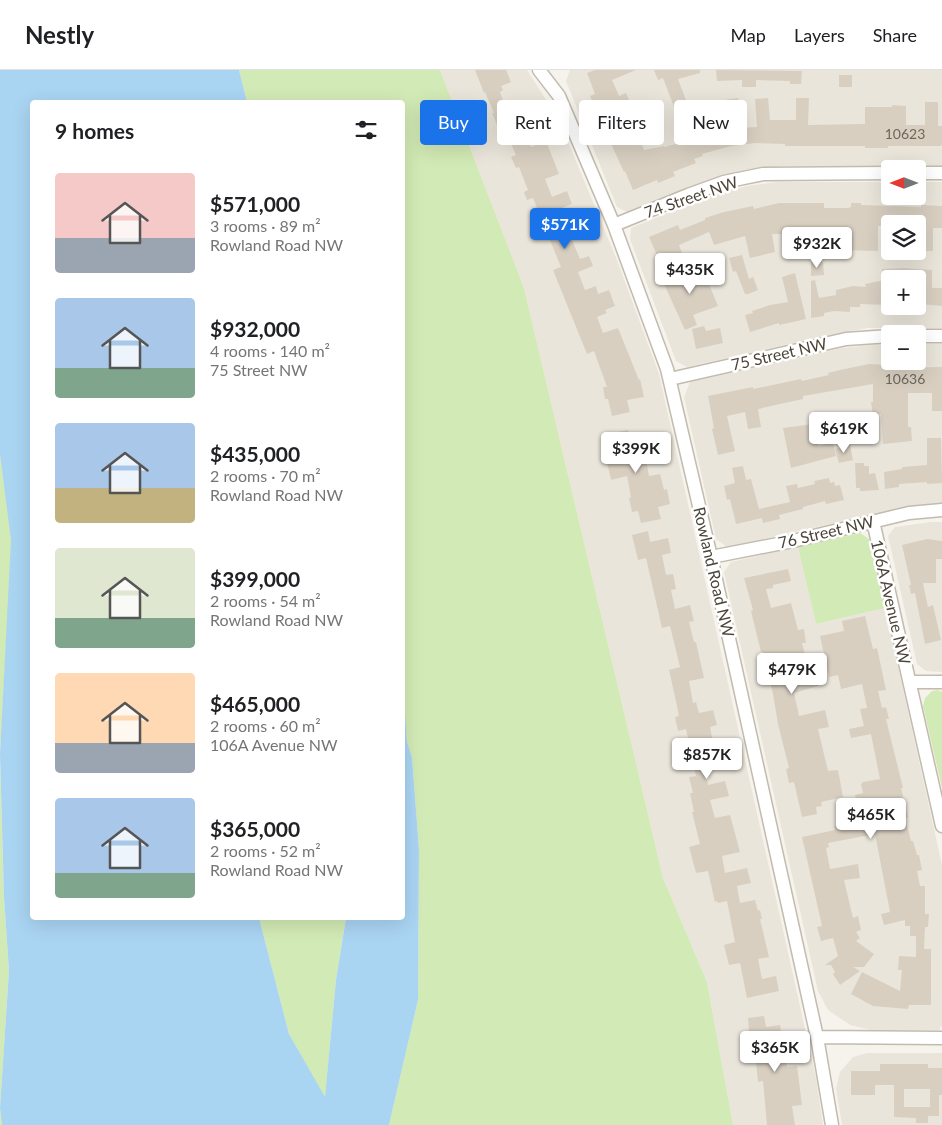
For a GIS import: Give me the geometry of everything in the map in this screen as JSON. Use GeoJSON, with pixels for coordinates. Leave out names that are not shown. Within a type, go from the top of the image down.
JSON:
{"type":"FeatureCollection","features":[{"type":"Feature","properties":{"kind":"street","name":"Rowland Road NW"},"geometry":{"type":"LineString","coordinates":[[540,70],[559,96],[614,225],[670,379],[817,1037],[832,1125]]}},
{"type":"Feature","properties":{"kind":"street","name":"74 Street NW"},"geometry":{"type":"LineString","coordinates":[[614,225],[724,182],[763,174],[881,173]]}},
{"type":"Feature","properties":{"kind":"street"},"geometry":{"type":"LineString","coordinates":[[926,173],[942,173]]}},
{"type":"Feature","properties":{"kind":"street"},"geometry":{"type":"LineString","coordinates":[[926,336],[942,336]]}},
{"type":"Feature","properties":{"kind":"street","name":"75 Street NW"},"geometry":{"type":"LineString","coordinates":[[670,379],[846,339],[881,337]]}},
{"type":"Feature","properties":{"kind":"street","name":"76 Street NW"},"geometry":{"type":"LineString","coordinates":[[711,558],[793,541],[910,513],[942,510]]}},
{"type":"Feature","properties":{"kind":"street","name":"106A Avenue NW"},"geometry":{"type":"LineString","coordinates":[[873,521],[942,826]]}},
{"type":"Feature","properties":{"kind":"street","name":"106A Avenue NW"},"geometry":{"type":"LineString","coordinates":[[910,682],[942,682]]}},
{"type":"Feature","properties":{"kind":"street"},"geometry":{"type":"LineString","coordinates":[[817,1037],[942,1038]]}},
{"type":"Feature","properties":{"kind":"shaded area"},"geometry":{"type":"Polygon","coordinates":[[[440,70],[527,70],[546,100],[497,100],[497,145],[569,144],[617,260],[659,374],[816,1078],[823,1125],[733,1125],[707,982],[663,878],[524,288],[469,145],[487,145],[487,100],[452,100],[440,70]]]}},
{"type":"Feature","properties":{"kind":"shaded area"},"geometry":{"type":"Polygon","coordinates":[[[570,70],[942,70],[942,166],[926,166],[926,160],[881,160],[881,166],[783,166],[749,170],[721,176],[627,212],[617,207],[592,145],[664,145],[664,100],[579,100],[579,113],[566,81],[570,70]]]}},
{"type":"Feature","properties":{"kind":"shaded area"},"geometry":{"type":"Polygon","coordinates":[[[778,182],[881,182],[881,205],[926,205],[926,182],[942,182],[942,328],[926,328],[926,325],[881,325],[881,328],[868,328],[838,333],[687,367],[676,361],[630,239],[631,228],[712,195],[747,186],[778,182]]]}},
{"type":"Feature","properties":{"kind":"shaded area"},"geometry":{"type":"Polygon","coordinates":[[[881,344],[881,370],[926,370],[926,344],[942,344],[942,503],[916,505],[727,547],[716,539],[684,397],[690,382],[842,348],[881,344]]]}},
{"type":"Feature","properties":{"kind":"shaded area"},"geometry":{"type":"Polygon","coordinates":[[[942,522],[942,672],[926,671],[917,664],[888,536],[895,527],[942,522]]]}},
{"type":"Feature","properties":{"kind":"shaded area"},"geometry":{"type":"Polygon","coordinates":[[[798,547],[816,624],[885,608],[942,865],[942,1025],[939,1030],[871,1030],[850,1025],[828,1010],[818,991],[724,572],[731,562],[798,547]]]}},
{"type":"Feature","properties":{"kind":"shaded area"},"geometry":{"type":"Polygon","coordinates":[[[867,1053],[942,1053],[942,1125],[842,1125],[836,1088],[840,1072],[853,1057],[867,1053]]]}},
{"type":"Feature","properties":{"kind":"green space"},"geometry":{"type":"Polygon","coordinates":[[[239,70],[440,70],[452,100],[420,100],[420,145],[469,145],[524,288],[663,878],[707,982],[733,1125],[389,1125],[418,1000],[419,850],[412,757],[407,742],[405,720],[405,100],[246,100],[239,70]]]}},
{"type":"Feature","properties":{"kind":"green space"},"geometry":{"type":"Polygon","coordinates":[[[0,452],[12,540],[0,754],[0,452]]]}},
{"type":"Feature","properties":{"kind":"green space"},"geometry":{"type":"Polygon","coordinates":[[[860,533],[869,539],[885,608],[816,624],[798,547],[860,533]]]}},
{"type":"Feature","properties":{"kind":"green space"},"geometry":{"type":"Polygon","coordinates":[[[938,690],[942,692],[942,788],[923,706],[925,698],[932,691],[938,690]]]}},
{"type":"Feature","properties":{"kind":"green space"},"geometry":{"type":"Polygon","coordinates":[[[0,758],[4,897],[9,971],[0,1108],[0,758]]]}},
{"type":"Feature","properties":{"kind":"green space"},"geometry":{"type":"Polygon","coordinates":[[[260,920],[346,920],[336,980],[325,1098],[289,1034],[260,920]]]}},
{"type":"Feature","properties":{"kind":"green space"},"geometry":{"type":"Polygon","coordinates":[[[0,1108],[2,1125],[0,1125],[0,1108]]]}},
{"type":"Feature","properties":{"kind":"water"},"geometry":{"type":"Polygon","coordinates":[[[0,70],[239,70],[246,100],[30,100],[30,920],[260,920],[289,1034],[325,1097],[336,980],[346,920],[405,920],[405,714],[407,742],[412,757],[419,850],[418,1000],[389,1125],[2,1125],[0,1108],[9,971],[4,897],[0,754],[11,540],[0,454],[0,70]]]}},
{"type":"Feature","properties":{"kind":"building"},"geometry":{"type":"Polygon","coordinates":[[[475,70],[506,70],[511,82],[501,86],[503,90],[500,92],[503,100],[497,100],[497,125],[492,113],[494,113],[475,70]]]}},
{"type":"Feature","properties":{"kind":"building"},"geometry":{"type":"Polygon","coordinates":[[[595,70],[636,70],[612,80],[619,96],[626,93],[629,100],[592,100],[590,96],[595,94],[587,73],[595,70]]]}},
{"type":"Feature","properties":{"kind":"building"},"geometry":{"type":"Polygon","coordinates":[[[654,70],[700,70],[700,73],[678,79],[686,100],[674,100],[674,107],[663,78],[658,80],[654,70]]]}},
{"type":"Feature","properties":{"kind":"building"},"geometry":{"type":"Polygon","coordinates":[[[716,70],[802,71],[801,84],[790,84],[790,81],[756,80],[756,87],[742,87],[742,80],[717,81],[716,70]]]}},
{"type":"Feature","properties":{"kind":"building"},"geometry":{"type":"Polygon","coordinates":[[[839,75],[852,75],[852,87],[839,87],[839,75]]]}},
{"type":"Feature","properties":{"kind":"building"},"geometry":{"type":"Polygon","coordinates":[[[768,98],[770,120],[796,120],[796,98],[809,98],[808,125],[865,124],[865,107],[892,107],[892,105],[906,106],[906,125],[925,125],[925,102],[938,102],[938,126],[942,126],[942,145],[940,146],[865,148],[865,146],[785,146],[785,144],[747,144],[747,128],[757,127],[755,99],[768,98]]]}},
{"type":"Feature","properties":{"kind":"building"},"geometry":{"type":"Polygon","coordinates":[[[674,144],[739,145],[702,154],[703,156],[694,159],[696,163],[673,172],[675,176],[658,183],[657,180],[633,190],[612,146],[642,145],[644,150],[674,144]]]}},
{"type":"Feature","properties":{"kind":"building"},"geometry":{"type":"Polygon","coordinates":[[[512,145],[530,145],[531,147],[548,145],[559,174],[545,179],[552,197],[567,191],[572,204],[559,209],[580,259],[589,256],[593,266],[578,272],[585,290],[596,286],[598,294],[609,290],[615,306],[605,310],[607,313],[597,317],[603,333],[618,328],[640,379],[644,397],[627,400],[630,412],[612,416],[608,399],[605,399],[603,387],[607,387],[594,351],[587,354],[553,270],[561,267],[533,198],[527,200],[524,192],[528,190],[519,167],[516,168],[511,157],[516,155],[512,145]]]}},
{"type":"Feature","properties":{"kind":"building"},"geometry":{"type":"Polygon","coordinates":[[[779,203],[824,203],[824,208],[848,208],[851,207],[851,203],[921,207],[921,205],[942,206],[942,228],[933,228],[933,251],[926,251],[926,215],[881,215],[881,226],[878,226],[878,251],[836,250],[837,232],[792,232],[792,234],[772,234],[775,252],[750,258],[745,236],[714,245],[709,232],[679,245],[683,256],[661,264],[649,237],[678,225],[680,230],[705,220],[705,218],[724,212],[753,206],[754,209],[779,203]]]}},
{"type":"Feature","properties":{"kind":"building"},"geometry":{"type":"Polygon","coordinates":[[[742,255],[749,279],[753,277],[758,290],[748,294],[745,294],[736,271],[733,272],[729,258],[742,255]]]}},
{"type":"Feature","properties":{"kind":"building"},"geometry":{"type":"Polygon","coordinates":[[[811,262],[823,262],[824,275],[811,276],[811,262]]]}},
{"type":"Feature","properties":{"kind":"building"},"geometry":{"type":"Polygon","coordinates":[[[702,267],[718,306],[693,315],[697,325],[685,330],[664,284],[668,283],[666,276],[689,270],[690,272],[702,267]]]}},
{"type":"Feature","properties":{"kind":"building"},"geometry":{"type":"Polygon","coordinates":[[[882,269],[932,270],[932,288],[942,288],[942,306],[926,305],[926,270],[882,269]]]}},
{"type":"Feature","properties":{"kind":"building"},"geometry":{"type":"Polygon","coordinates":[[[795,273],[806,319],[779,325],[779,323],[750,332],[745,315],[770,305],[788,302],[782,277],[795,273]]]}},
{"type":"Feature","properties":{"kind":"building"},"geometry":{"type":"Polygon","coordinates":[[[815,280],[819,298],[836,295],[836,290],[853,286],[866,287],[865,284],[881,281],[881,305],[860,304],[860,307],[850,307],[850,312],[834,311],[824,313],[824,316],[811,318],[811,281],[815,280]]]}},
{"type":"Feature","properties":{"kind":"building"},"geometry":{"type":"Polygon","coordinates":[[[704,326],[706,331],[720,328],[723,343],[696,349],[692,329],[704,326]]]}},
{"type":"Feature","properties":{"kind":"building"},"geometry":{"type":"Polygon","coordinates":[[[869,364],[881,365],[881,370],[926,370],[926,367],[942,367],[942,411],[932,411],[932,393],[908,393],[908,427],[911,427],[912,441],[883,444],[881,414],[873,415],[871,402],[873,402],[873,384],[803,396],[803,399],[758,409],[761,427],[748,429],[745,412],[727,416],[735,451],[718,455],[712,429],[714,428],[708,396],[801,379],[802,381],[829,375],[828,373],[869,364]]]}},
{"type":"Feature","properties":{"kind":"building"},"geometry":{"type":"Polygon","coordinates":[[[862,416],[864,425],[852,428],[850,418],[862,416]]]}},
{"type":"Feature","properties":{"kind":"building"},"geometry":{"type":"Polygon","coordinates":[[[813,424],[818,446],[833,443],[836,456],[791,468],[783,428],[813,424]]]}},
{"type":"Feature","properties":{"kind":"building"},"geometry":{"type":"Polygon","coordinates":[[[628,430],[631,442],[647,438],[650,453],[645,454],[649,476],[660,474],[664,490],[667,489],[670,504],[658,507],[661,519],[641,523],[638,511],[632,512],[627,476],[611,480],[602,440],[609,439],[608,434],[628,430]]]}},
{"type":"Feature","properties":{"kind":"building"},"geometry":{"type":"Polygon","coordinates":[[[927,438],[941,438],[942,483],[899,484],[899,487],[885,489],[884,472],[902,469],[902,467],[927,465],[927,438]]]}},
{"type":"Feature","properties":{"kind":"building"},"geometry":{"type":"Polygon","coordinates":[[[850,445],[853,460],[839,463],[835,449],[850,445]]]}},
{"type":"Feature","properties":{"kind":"building"},"geometry":{"type":"Polygon","coordinates":[[[855,463],[864,463],[864,466],[869,466],[869,474],[875,473],[879,490],[860,491],[860,488],[856,488],[855,463]]]}},
{"type":"Feature","properties":{"kind":"building"},"geometry":{"type":"Polygon","coordinates":[[[743,466],[746,480],[751,479],[759,509],[790,502],[786,486],[797,484],[798,488],[815,484],[814,481],[829,478],[830,483],[834,482],[835,486],[840,485],[844,500],[826,504],[825,501],[803,507],[803,509],[779,515],[780,519],[763,523],[762,518],[736,524],[730,499],[727,500],[724,486],[735,483],[732,468],[743,466]]]}},
{"type":"Feature","properties":{"kind":"building"},"geometry":{"type":"Polygon","coordinates":[[[648,531],[650,542],[668,538],[671,553],[662,555],[666,575],[673,574],[676,589],[671,590],[675,609],[690,605],[694,621],[689,622],[694,642],[696,642],[704,678],[689,681],[693,703],[696,702],[699,713],[713,710],[717,725],[710,727],[717,762],[704,765],[708,785],[725,781],[729,796],[710,800],[715,818],[730,815],[740,852],[722,856],[725,873],[747,868],[751,883],[737,886],[740,903],[755,900],[758,911],[760,910],[762,919],[760,919],[769,957],[758,959],[762,979],[776,976],[779,991],[747,998],[740,963],[729,965],[724,945],[735,942],[727,901],[715,902],[708,871],[696,873],[689,847],[700,844],[692,812],[694,812],[690,793],[693,793],[689,777],[696,776],[686,729],[678,731],[675,717],[679,716],[669,670],[680,667],[670,626],[662,628],[646,558],[638,560],[632,535],[648,531]]]}},
{"type":"Feature","properties":{"kind":"building"},"geometry":{"type":"Polygon","coordinates":[[[927,539],[942,541],[942,559],[936,559],[936,583],[923,583],[928,607],[933,605],[941,640],[925,644],[915,593],[911,594],[909,585],[911,585],[902,545],[927,539]]]}},
{"type":"Feature","properties":{"kind":"building"},"geometry":{"type":"Polygon","coordinates":[[[788,569],[791,581],[773,585],[773,588],[766,589],[771,608],[791,603],[798,630],[804,629],[806,643],[802,643],[810,674],[815,673],[818,686],[794,693],[799,716],[825,710],[829,727],[818,729],[828,771],[838,770],[843,797],[821,802],[822,806],[816,807],[817,814],[802,817],[794,782],[789,783],[786,769],[789,768],[773,694],[744,578],[788,569]]]}},
{"type":"Feature","properties":{"kind":"building"},"geometry":{"type":"Polygon","coordinates":[[[865,616],[873,649],[877,648],[879,657],[886,690],[878,691],[882,708],[886,707],[889,719],[886,719],[908,817],[905,818],[911,841],[913,841],[917,855],[919,855],[922,870],[917,871],[920,886],[925,886],[925,914],[929,914],[928,927],[925,927],[924,949],[931,949],[931,1005],[909,1005],[908,1009],[873,1006],[851,994],[862,972],[900,991],[902,970],[898,970],[899,956],[916,957],[916,936],[910,936],[910,926],[905,926],[905,920],[884,925],[881,914],[890,912],[875,834],[828,843],[829,847],[826,848],[830,869],[858,864],[860,878],[844,880],[853,918],[858,916],[861,930],[856,932],[860,938],[856,941],[874,954],[864,967],[853,967],[860,971],[840,985],[833,974],[835,972],[831,965],[825,965],[838,956],[833,938],[821,941],[817,927],[822,926],[802,837],[835,830],[834,826],[861,821],[855,795],[863,793],[861,784],[863,782],[880,779],[871,734],[851,738],[849,729],[864,726],[860,709],[867,708],[862,684],[841,689],[838,675],[829,677],[820,636],[844,631],[842,621],[865,616]]]}},
{"type":"Feature","properties":{"kind":"building"},"geometry":{"type":"Polygon","coordinates":[[[764,1016],[766,1027],[780,1025],[787,1067],[797,1066],[802,1105],[792,1106],[795,1125],[767,1125],[763,1081],[758,1082],[754,1042],[750,1043],[748,1018],[764,1016]]]}},
{"type":"Feature","properties":{"kind":"building"},"geometry":{"type":"Polygon","coordinates":[[[880,1064],[928,1064],[928,1068],[942,1068],[942,1095],[939,1095],[939,1116],[928,1116],[928,1123],[916,1123],[916,1118],[894,1117],[894,1085],[875,1085],[875,1095],[851,1095],[851,1071],[880,1071],[880,1064]],[[904,1089],[904,1107],[930,1107],[930,1089],[904,1089]]]}}]}
